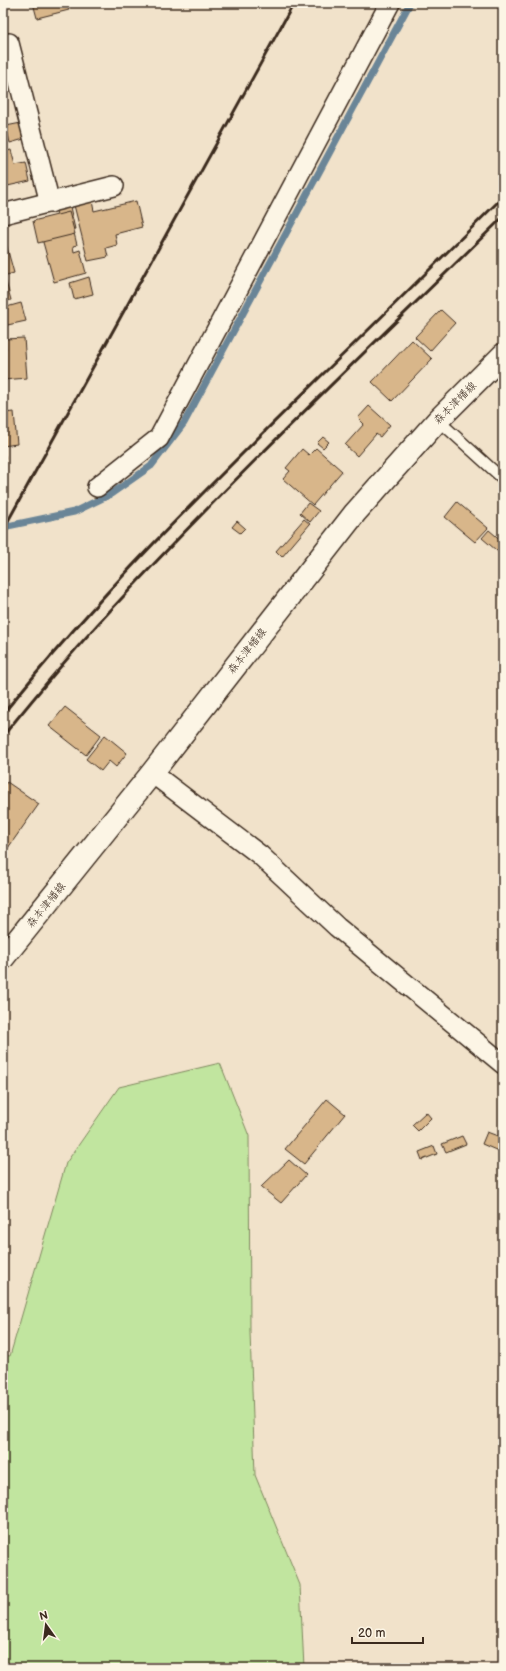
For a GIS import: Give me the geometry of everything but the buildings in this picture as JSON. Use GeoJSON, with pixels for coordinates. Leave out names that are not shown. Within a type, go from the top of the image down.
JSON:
{"type":"FeatureCollection","features":[{"type":"Feature","properties":{"kind":"main road","name":"森本津幡線"},"geometry":{"type":"LineString","coordinates":[[3,958],[152,773],[354,513],[438,420],[503,355]]}},
{"type":"Feature","properties":{"kind":"street"},"geometry":{"type":"LineString","coordinates":[[97,487],[159,438],[390,3]]}},
{"type":"Feature","properties":{"kind":"street"},"geometry":{"type":"LineString","coordinates":[[9,43],[50,203]]}},
{"type":"Feature","properties":{"kind":"street"},"geometry":{"type":"LineString","coordinates":[[3,214],[114,186]]}},
{"type":"Feature","properties":{"kind":"street"},"geometry":{"type":"LineString","coordinates":[[152,773],[260,855],[336,928],[503,1064]]}},
{"type":"Feature","properties":{"kind":"lane"},"geometry":{"type":"LineString","coordinates":[[438,420],[503,479]]}},
{"type":"Feature","properties":{"kind":"green space"},"geometry":{"type":"Polygon","coordinates":[[[220,1063],[249,1136],[250,1332],[255,1475],[300,1585],[304,1668],[3,1668],[3,1355],[10,1356],[66,1163],[119,1087],[220,1063]]]}},
{"type":"Feature","properties":{"kind":"waterway"},"geometry":{"type":"LineString","coordinates":[[3,527],[74,512],[111,494],[151,466],[184,423],[410,3]]}},
{"type":"Feature","properties":{"kind":"railway"},"geometry":{"type":"LineString","coordinates":[[3,530],[294,3]]}},
{"type":"Feature","properties":{"kind":"railway"},"geometry":{"type":"LineString","coordinates":[[3,714],[78,625],[158,539],[240,456],[503,197]]}},
{"type":"Feature","properties":{"kind":"railway"},"geometry":{"type":"LineString","coordinates":[[3,736],[82,642],[205,511],[503,217]]}}]}
